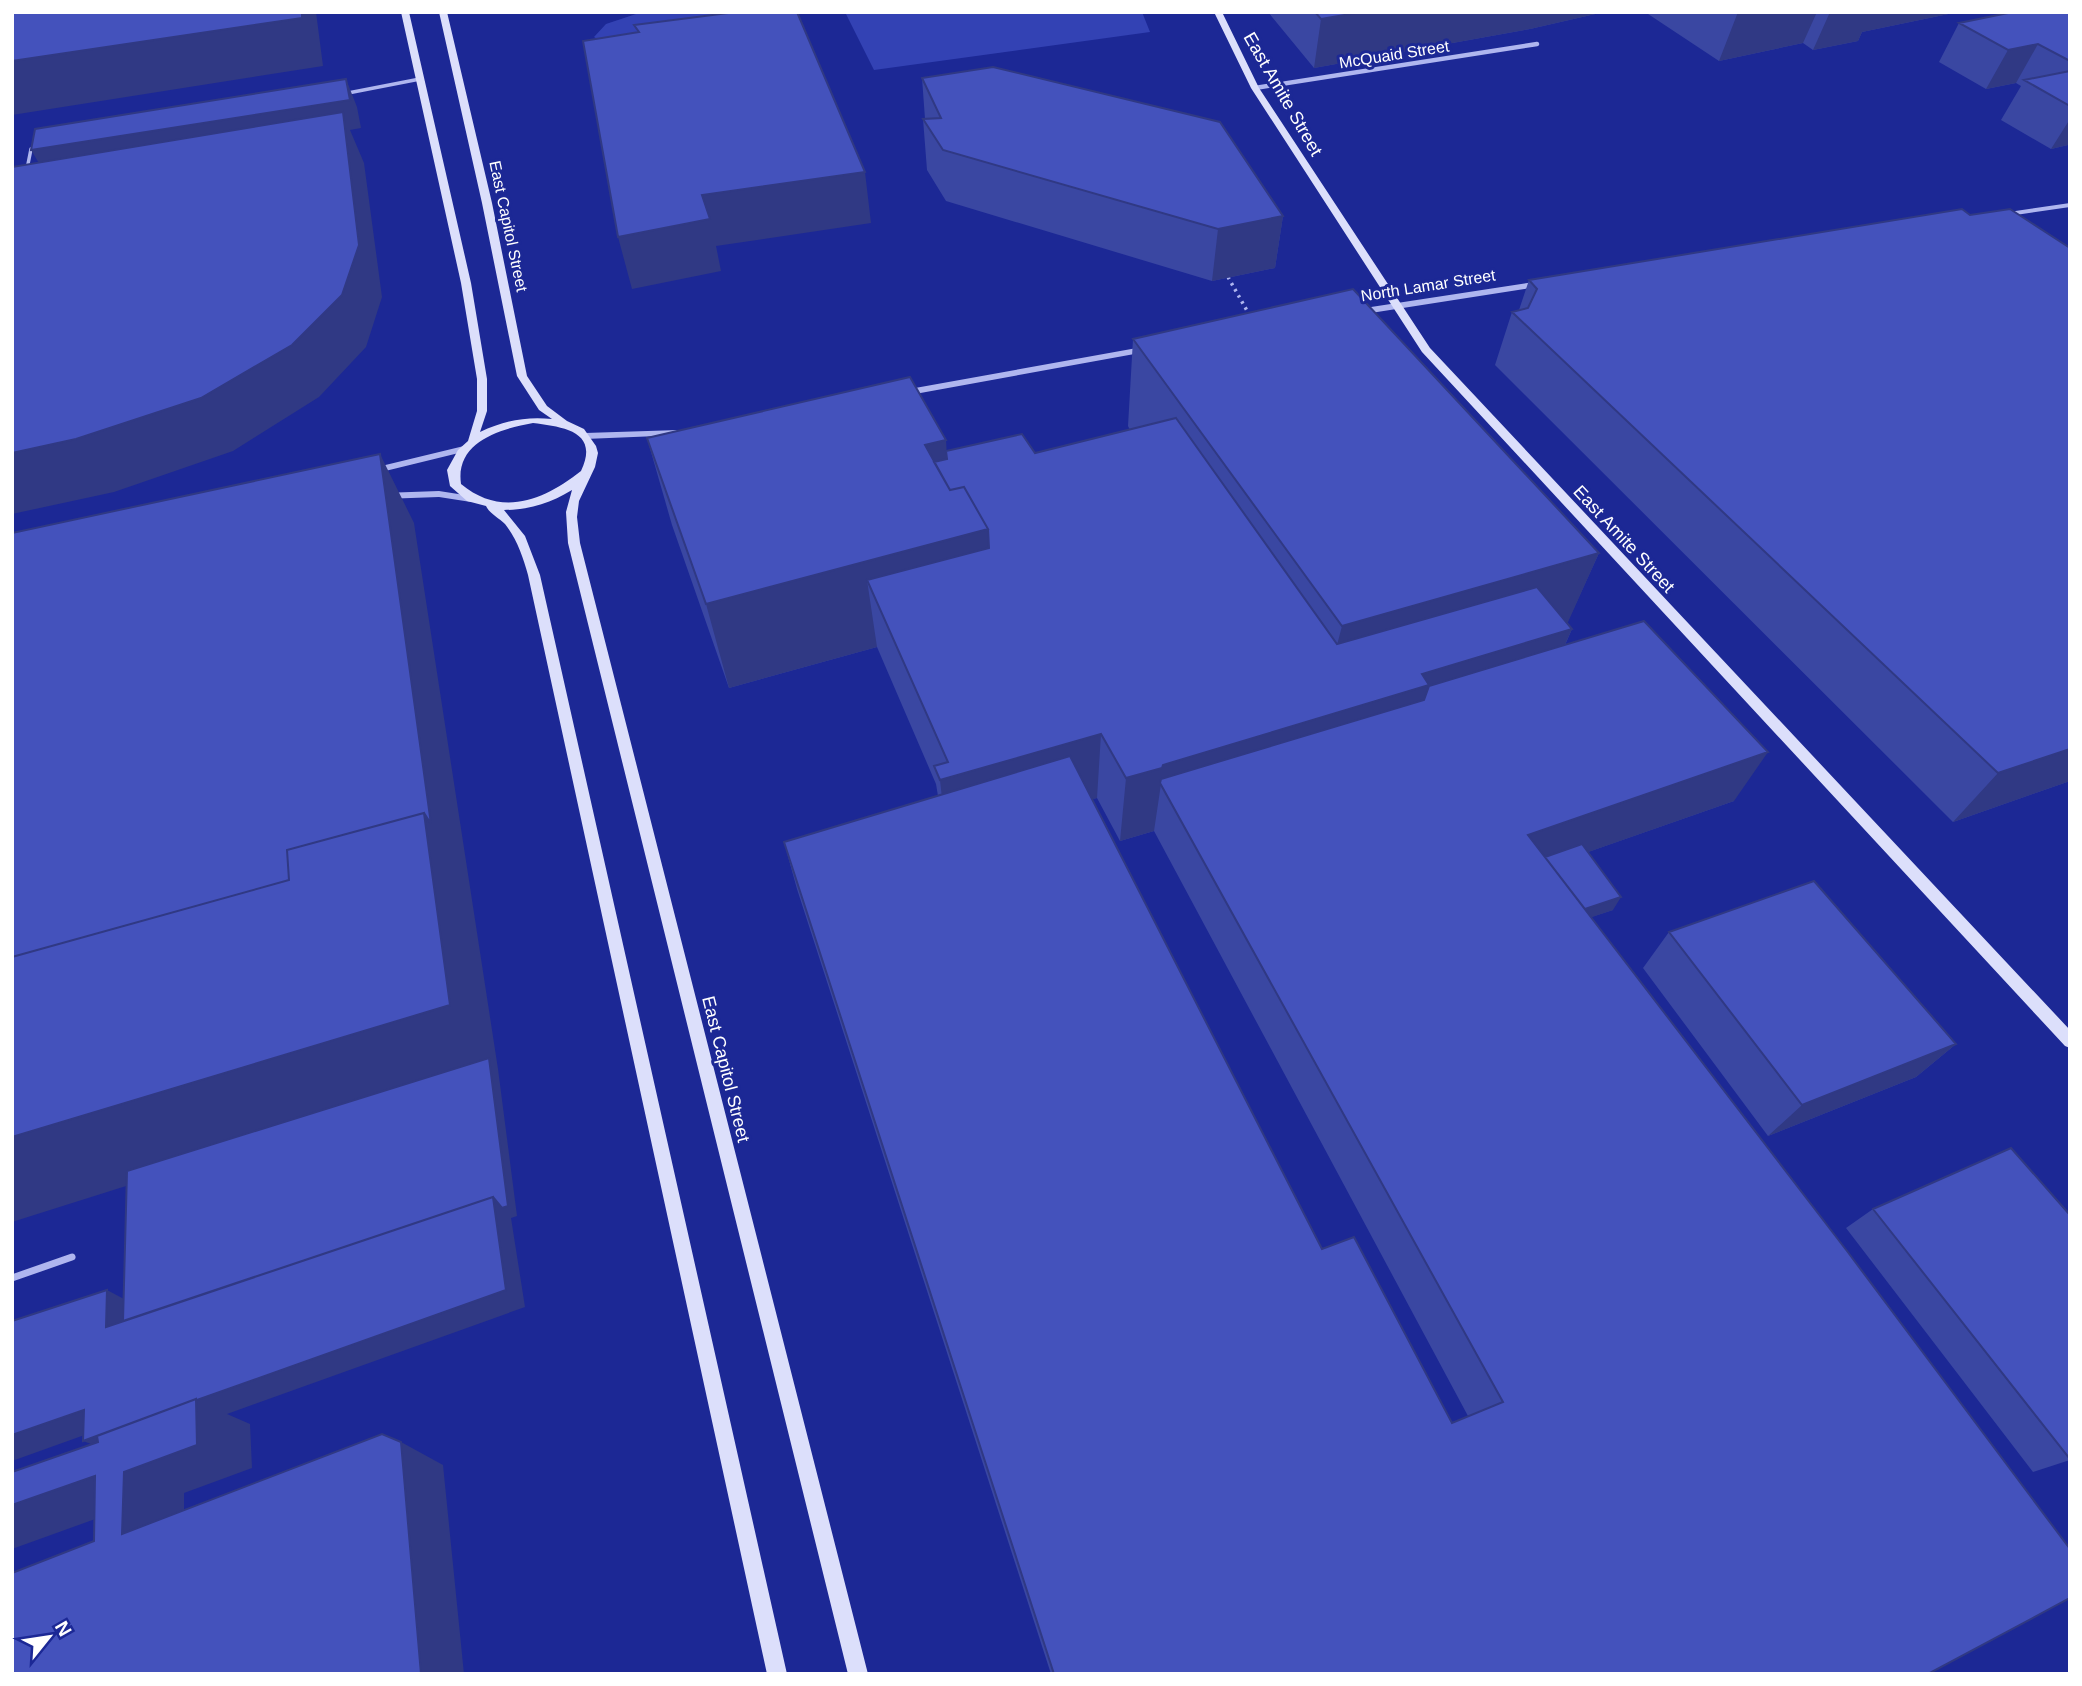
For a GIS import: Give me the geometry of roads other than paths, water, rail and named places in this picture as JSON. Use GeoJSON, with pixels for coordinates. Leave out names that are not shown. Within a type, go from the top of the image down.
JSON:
{"type":"FeatureCollection","features":[{"type":"Feature","properties":{"kind":"main road"},"geometry":{"type":"LineString","coordinates":[[405,12],[466,283],[482,379],[482,411],[468,444]]}},
{"type":"Feature","properties":{"kind":"main road","name":"East Capitol Street"},"geometry":{"type":"LineString","coordinates":[[443,12],[487,204],[522,376],[543,408],[573,426]]}},
{"type":"Feature","properties":{"kind":"main road","name":"East Amite Street"},"geometry":{"type":"LineString","coordinates":[[1218,12],[1255,88],[1426,349],[1536,471],[2070,1041]]}},
{"type":"Feature","properties":{"kind":"main road"},"geometry":{"type":"LineString","coordinates":[[477,501],[507,507],[531,504],[553,497],[571,487],[584,474],[591,461],[592,447],[585,436],[573,426],[536,419],[515,422],[491,429],[458,454],[452,469],[454,484],[477,501],[499,511],[520,537],[534,575],[777,1674]]}},
{"type":"Feature","properties":{"kind":"main road","name":"East Capitol Street"},"geometry":{"type":"LineString","coordinates":[[584,474],[573,501],[575,544],[858,1674]]}},
{"type":"Feature","properties":{"kind":"street","name":"McQuaid Street"},"geometry":{"type":"LineString","coordinates":[[1255,88],[1537,44]]}},
{"type":"Feature","properties":{"kind":"street"},"geometry":{"type":"LineString","coordinates":[[1995,216],[2070,205]]}},
{"type":"Feature","properties":{"kind":"street","name":"North Lamar Street"},"geometry":{"type":"LineString","coordinates":[[1341,314],[1558,281]]}},
{"type":"Feature","properties":{"kind":"street"},"geometry":{"type":"LineString","coordinates":[[895,395],[1166,346]]}},
{"type":"Feature","properties":{"kind":"street"},"geometry":{"type":"LineString","coordinates":[[585,436],[687,432]]}},
{"type":"Feature","properties":{"kind":"street"},"geometry":{"type":"LineString","coordinates":[[360,474],[468,444]]}},
{"type":"Feature","properties":{"kind":"street"},"geometry":{"type":"LineString","coordinates":[[372,498],[410,493],[477,501]]}},
{"type":"Feature","properties":{"kind":"lane"},"geometry":{"type":"LineString","coordinates":[[344,94],[420,79]]}},
{"type":"Feature","properties":{"kind":"lane"},"geometry":{"type":"LineString","coordinates":[[19,174],[27,173],[31,149],[44,146]]}},
{"type":"Feature","properties":{"kind":"lane"},"geometry":{"type":"LineString","coordinates":[[12,1278],[72,1257]]}}]}
